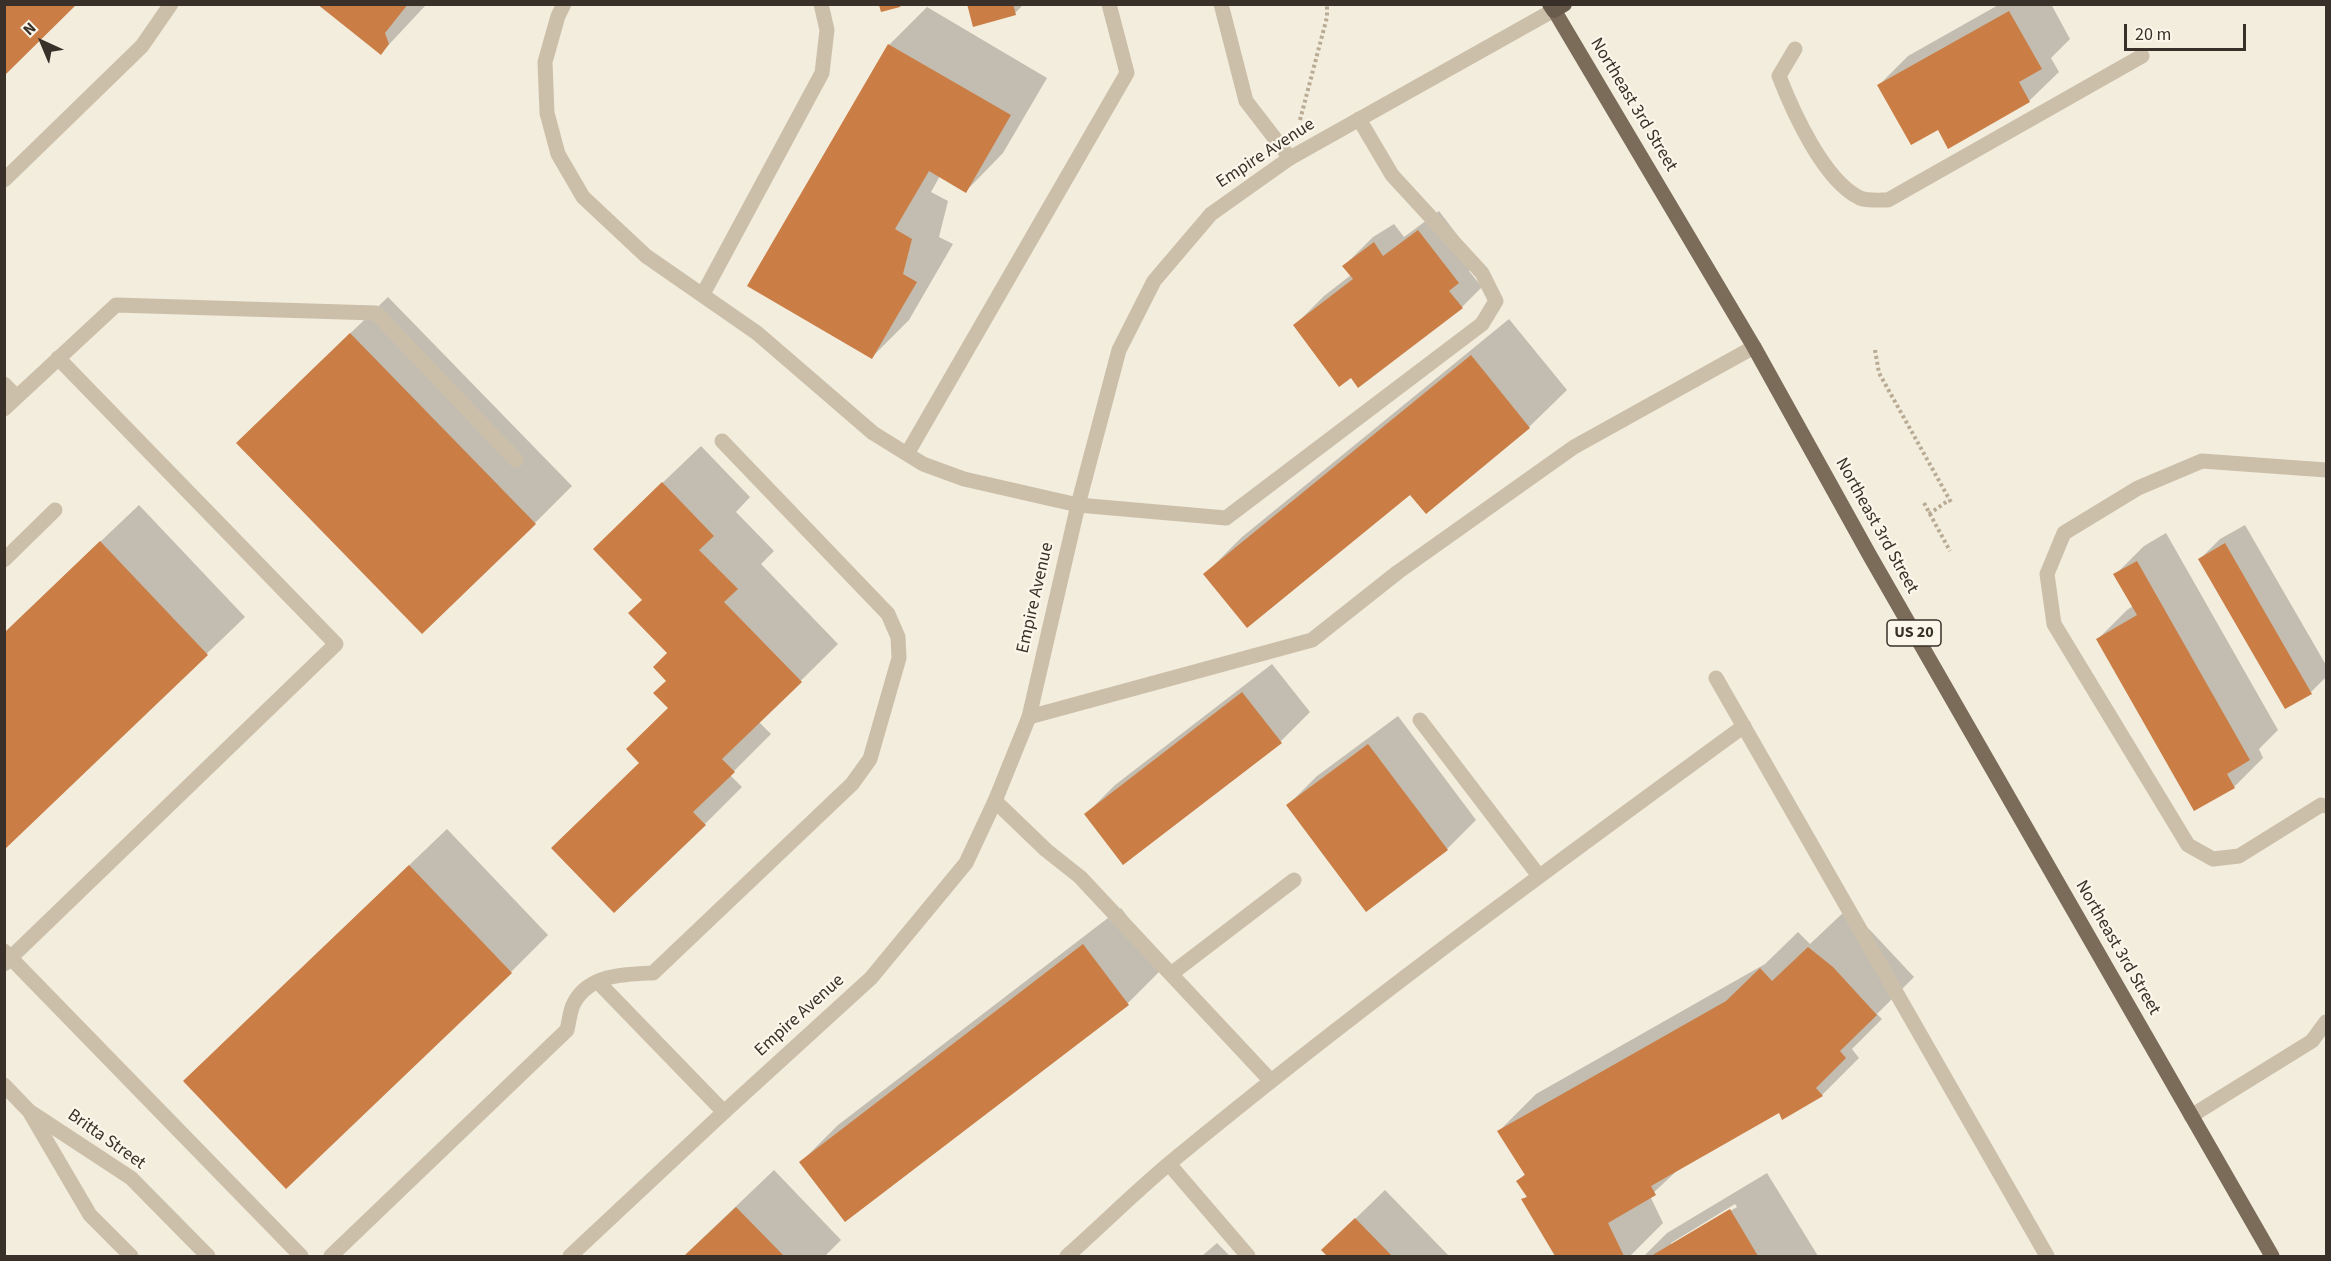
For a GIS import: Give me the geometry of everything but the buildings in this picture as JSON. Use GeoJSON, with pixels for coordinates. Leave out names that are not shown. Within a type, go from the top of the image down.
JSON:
{"type":"FeatureCollection","features":[{"type":"Feature","properties":{"kind":"main road","name":"Northeast 3rd Street"},"geometry":{"type":"LineString","coordinates":[[1556,6],[1754,347],[1888,587],[2272,1257]]}},
{"type":"Feature","properties":{"kind":"street"},"geometry":{"type":"LineString","coordinates":[[4,180],[142,46],[171,4]]}},
{"type":"Feature","properties":{"kind":"street"},"geometry":{"type":"LineString","coordinates":[[564,4],[558,16],[545,62],[547,113],[558,154],[583,197],[646,256],[757,333],[873,433],[923,464],[964,479],[1078,505],[1226,518],[1482,324],[1496,301],[1482,273],[1392,175],[1359,119]]}},
{"type":"Feature","properties":{"kind":"street"},"geometry":{"type":"LineString","coordinates":[[703,294],[822,73],[827,30],[821,4]]}},
{"type":"Feature","properties":{"kind":"street"},"geometry":{"type":"LineString","coordinates":[[907,454],[1127,73],[1109,4]]}},
{"type":"Feature","properties":{"kind":"street"},"geometry":{"type":"LineString","coordinates":[[1221,4],[1246,101],[1290,158]]}},
{"type":"Feature","properties":{"kind":"street","name":"Empire Avenue"},"geometry":{"type":"LineString","coordinates":[[570,1257],[871,978],[966,863],[995,801],[1029,717],[1078,505],[1119,351],[1154,281],[1211,214],[1290,158],[1556,6]]}},
{"type":"Feature","properties":{"kind":"street"},"geometry":{"type":"LineString","coordinates":[[1795,49],[1779,76],[1796,118],[1835,178],[1861,198],[1888,200],[2142,56]]}},
{"type":"Feature","properties":{"kind":"street"},"geometry":{"type":"LineString","coordinates":[[4,408],[116,305],[376,313],[516,460]]}},
{"type":"Feature","properties":{"kind":"street"},"geometry":{"type":"LineString","coordinates":[[1029,717],[1312,640],[1398,572],[1574,447],[1754,347]]}},
{"type":"Feature","properties":{"kind":"street"},"geometry":{"type":"LineString","coordinates":[[58,358],[336,644],[7,958],[301,1257]]}},
{"type":"Feature","properties":{"kind":"street"},"geometry":{"type":"LineString","coordinates":[[4,384],[17,397]]}},
{"type":"Feature","properties":{"kind":"street"},"geometry":{"type":"LineString","coordinates":[[331,1257],[567,1030],[574,1002],[590,985],[616,975],[653,973],[852,784],[870,759],[899,658],[898,638],[888,614],[722,441]]}},
{"type":"Feature","properties":{"kind":"street"},"geometry":{"type":"LineString","coordinates":[[2326,470],[2202,461],[2138,488],[2064,533],[2047,574],[2054,624],[2188,845],[2213,859],[2239,856],[2321,805],[2326,806]]}},
{"type":"Feature","properties":{"kind":"street"},"geometry":{"type":"LineString","coordinates":[[4,560],[55,510]]}},
{"type":"Feature","properties":{"kind":"street"},"geometry":{"type":"LineString","coordinates":[[1716,678],[2047,1257]]}},
{"type":"Feature","properties":{"kind":"street"},"geometry":{"type":"LineString","coordinates":[[1420,720],[1539,876]]}},
{"type":"Feature","properties":{"kind":"street"},"geometry":{"type":"LineString","coordinates":[[1067,1257],[1169,1164],[1271,1081],[1539,876],[1744,726]]}},
{"type":"Feature","properties":{"kind":"street"},"geometry":{"type":"LineString","coordinates":[[995,801],[1046,850],[1080,877],[1271,1081]]}},
{"type":"Feature","properties":{"kind":"street"},"geometry":{"type":"LineString","coordinates":[[1171,974],[1294,880]]}},
{"type":"Feature","properties":{"kind":"street"},"geometry":{"type":"LineString","coordinates":[[598,982],[724,1112]]}},
{"type":"Feature","properties":{"kind":"street"},"geometry":{"type":"LineString","coordinates":[[2191,1116],[2312,1041],[2326,1022]]}},
{"type":"Feature","properties":{"kind":"street","name":"Britta Street"},"geometry":{"type":"LineString","coordinates":[[4,1085],[29,1111],[131,1178],[208,1257]]}},
{"type":"Feature","properties":{"kind":"street","name":"Britta Street"},"geometry":{"type":"LineString","coordinates":[[29,1111],[90,1215],[131,1257]]}},
{"type":"Feature","properties":{"kind":"street"},"geometry":{"type":"LineString","coordinates":[[1169,1164],[1248,1257]]}},
{"type":"Feature","properties":{"kind":"path"},"geometry":{"type":"LineString","coordinates":[[1290,158],[1327,17],[1327,4]]}},
{"type":"Feature","properties":{"kind":"path"},"geometry":{"type":"LineString","coordinates":[[1875,350],[1879,373],[1950,502],[1929,514]]}},
{"type":"Feature","properties":{"kind":"path"},"geometry":{"type":"LineString","coordinates":[[1924,503],[1950,550]]}}]}
